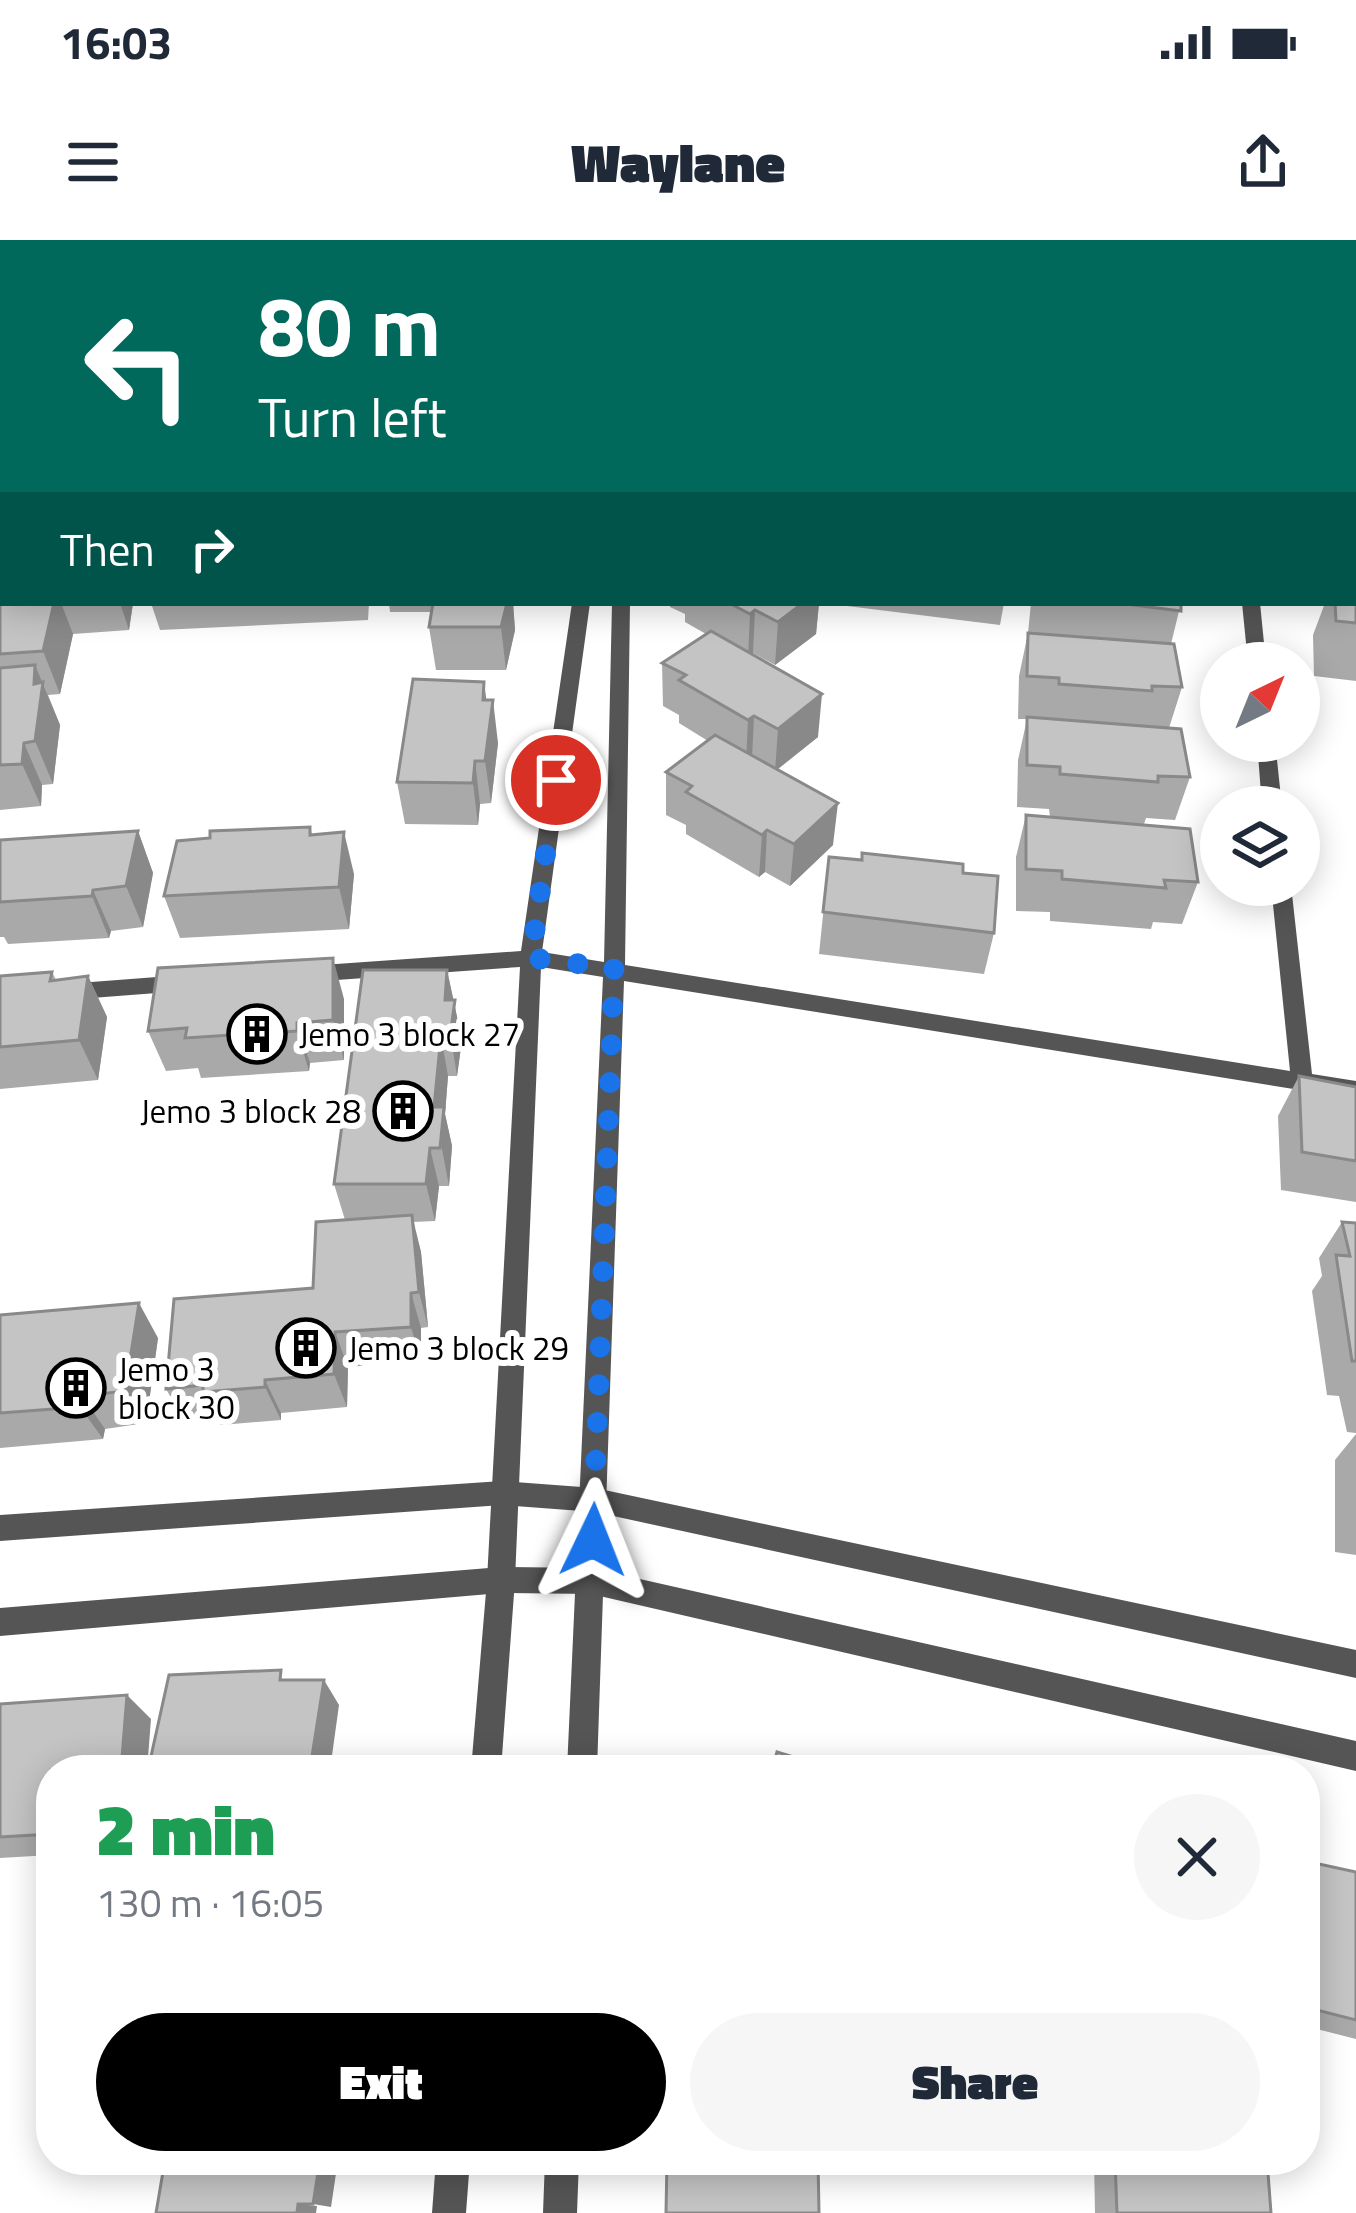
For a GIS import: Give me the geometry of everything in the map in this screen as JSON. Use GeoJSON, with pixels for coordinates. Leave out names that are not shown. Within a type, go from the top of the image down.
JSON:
{"type":"FeatureCollection","features":[{"type":"Feature","properties":{"kind":"street"},"geometry":{"type":"LineString","coordinates":[[487,1755],[502,1580],[502,1493],[531,958],[581,606]]}},
{"type":"Feature","properties":{"kind":"street"},"geometry":{"type":"LineString","coordinates":[[583,1755],[614,968],[621,606]]}},
{"type":"Feature","properties":{"kind":"street"},"geometry":{"type":"LineString","coordinates":[[1251,606],[1255,642]]}},
{"type":"Feature","properties":{"kind":"street"},"geometry":{"type":"LineString","coordinates":[[1283,906],[1301,1081]]}},
{"type":"Feature","properties":{"kind":"street"},"geometry":{"type":"LineString","coordinates":[[277,976],[531,958],[1356,1090]]}},
{"type":"Feature","properties":{"kind":"street"},"geometry":{"type":"LineString","coordinates":[[0,997],[208,981]]}},
{"type":"Feature","properties":{"kind":"street"},"geometry":{"type":"LineString","coordinates":[[0,1528],[502,1493],[595,1500],[1356,1664]]}},
{"type":"Feature","properties":{"kind":"street"},"geometry":{"type":"LineString","coordinates":[[0,1622],[502,1580],[591,1581],[1356,1756]]}},
{"type":"Feature","properties":{"kind":"street"},"geometry":{"type":"LineString","coordinates":[[449,2213],[452,2175]]}},
{"type":"Feature","properties":{"kind":"street"},"geometry":{"type":"LineString","coordinates":[[560,2213],[561,2175]]}},
{"type":"Feature","properties":{"kind":"building"},"geometry":{"type":"Polygon","coordinates":[[[0,606],[53,606],[43,651],[0,654],[0,606]]]}},
{"type":"Feature","properties":{"kind":"building"},"geometry":{"type":"Polygon","coordinates":[[[432,606],[506,606],[501,627],[429,627],[432,606]]]}},
{"type":"Feature","properties":{"kind":"building"},"geometry":{"type":"Polygon","coordinates":[[[735,606],[799,606],[778,622],[755,610],[750,614],[735,606]]]}},
{"type":"Feature","properties":{"kind":"building"},"geometry":{"type":"Polygon","coordinates":[[[1142,606],[1181,606],[1181,611],[1142,606]]]}},
{"type":"Feature","properties":{"kind":"building"},"geometry":{"type":"Polygon","coordinates":[[[1335,606],[1356,606],[1356,623],[1336,621],[1335,606]]]}},
{"type":"Feature","properties":{"kind":"building"},"geometry":{"type":"Polygon","coordinates":[[[711,631],[822,694],[778,729],[754,716],[748,720],[679,680],[686,675],[662,663],[711,631]]]}},
{"type":"Feature","properties":{"kind":"building"},"geometry":{"type":"Polygon","coordinates":[[[1028,633],[1174,644],[1182,687],[1152,686],[1152,691],[1059,684],[1059,678],[1027,676],[1028,633]]]}},
{"type":"Feature","properties":{"kind":"building"},"geometry":{"type":"Polygon","coordinates":[[[35,665],[34,684],[43,682],[35,741],[24,743],[22,764],[0,765],[0,668],[35,665]]]}},
{"type":"Feature","properties":{"kind":"building"},"geometry":{"type":"Polygon","coordinates":[[[413,679],[484,682],[483,700],[493,700],[485,761],[475,761],[473,783],[397,782],[413,679]]]}},
{"type":"Feature","properties":{"kind":"building"},"geometry":{"type":"Polygon","coordinates":[[[1027,717],[1181,729],[1190,777],[1158,776],[1158,782],[1060,774],[1060,767],[1027,765],[1027,717]]]}},
{"type":"Feature","properties":{"kind":"building"},"geometry":{"type":"Polygon","coordinates":[[[715,735],[838,803],[794,844],[767,830],[762,835],[686,792],[692,786],[666,772],[715,735]]]}},
{"type":"Feature","properties":{"kind":"building"},"geometry":{"type":"Polygon","coordinates":[[[1026,815],[1190,829],[1198,882],[1164,880],[1166,888],[1062,879],[1062,871],[1026,869],[1026,815]]]}},
{"type":"Feature","properties":{"kind":"building"},"geometry":{"type":"Polygon","coordinates":[[[310,827],[310,835],[344,832],[339,887],[164,896],[177,841],[210,838],[210,831],[310,827]]]}},
{"type":"Feature","properties":{"kind":"building"},"geometry":{"type":"Polygon","coordinates":[[[138,831],[126,886],[93,890],[92,896],[0,902],[0,840],[138,831]]]}},
{"type":"Feature","properties":{"kind":"building"},"geometry":{"type":"Polygon","coordinates":[[[862,853],[963,864],[963,873],[998,876],[994,933],[823,912],[829,857],[862,860],[862,853]]]}},
{"type":"Feature","properties":{"kind":"building"},"geometry":{"type":"Polygon","coordinates":[[[333,958],[333,1020],[297,1023],[297,1031],[185,1038],[187,1028],[148,1031],[158,968],[333,958]]]}},
{"type":"Feature","properties":{"kind":"building","name":"Jemo 3 block 28"},"geometry":{"type":"Polygon","coordinates":[[[363,970],[447,970],[445,1000],[455,1000],[450,1036],[441,1036],[434,1107],[444,1107],[440,1148],[430,1148],[426,1184],[334,1184],[363,970]]]}},
{"type":"Feature","properties":{"kind":"building"},"geometry":{"type":"Polygon","coordinates":[[[52,972],[50,981],[88,976],[79,1040],[0,1047],[0,976],[52,972]]]}},
{"type":"Feature","properties":{"kind":"building"},"geometry":{"type":"Polygon","coordinates":[[[1299,1076],[1356,1087],[1356,1161],[1302,1152],[1299,1076]]]}},
{"type":"Feature","properties":{"kind":"building"},"geometry":{"type":"Polygon","coordinates":[[[412,1215],[419,1292],[411,1293],[411,1327],[335,1332],[334,1374],[265,1380],[265,1387],[203,1392],[203,1385],[166,1389],[174,1299],[313,1288],[316,1222],[412,1215]]]}},
{"type":"Feature","properties":{"kind":"building"},"geometry":{"type":"Polygon","coordinates":[[[1342,1222],[1356,1223],[1356,1361],[1352,1361],[1336,1255],[1350,1256],[1342,1222]]]}},
{"type":"Feature","properties":{"kind":"building"},"geometry":{"type":"Polygon","coordinates":[[[139,1303],[125,1391],[82,1396],[80,1407],[0,1413],[0,1315],[139,1303]]]}},
{"type":"Feature","properties":{"kind":"building"},"geometry":{"type":"Polygon","coordinates":[[[281,1670],[280,1680],[324,1680],[312,1755],[151,1755],[169,1675],[281,1670]]]}},
{"type":"Feature","properties":{"kind":"building"},"geometry":{"type":"Polygon","coordinates":[[[127,1695],[122,1755],[36,1755],[36,1835],[0,1837],[0,1704],[127,1695]]]}},
{"type":"Feature","properties":{"kind":"building"},"geometry":{"type":"Polygon","coordinates":[[[1320,1864],[1356,1872],[1356,2020],[1320,2011],[1320,1864]]]}},
{"type":"Feature","properties":{"kind":"building"},"geometry":{"type":"Polygon","coordinates":[[[162,2175],[318,2175],[313,2204],[298,2204],[297,2213],[156,2213],[162,2175]]]}},
{"type":"Feature","properties":{"kind":"building"},"geometry":{"type":"Polygon","coordinates":[[[667,2175],[818,2175],[819,2213],[666,2213],[667,2175]]]}},
{"type":"Feature","properties":{"kind":"building"},"geometry":{"type":"Polygon","coordinates":[[[1116,2175],[1268,2175],[1271,2213],[1117,2213],[1116,2175]]]}},
{"type":"Feature","properties":{"kind":"place","name":"Jemo 3 block 27"},"geometry":{"type":"Point","coordinates":[257,1034]}},
{"type":"Feature","properties":{"kind":"place","name":"Jemo 3 block 28"},"geometry":{"type":"Point","coordinates":[403,1111]}},
{"type":"Feature","properties":{"kind":"place","name":"Jemo 3 block 29"},"geometry":{"type":"Point","coordinates":[306,1348]}},
{"type":"Feature","properties":{"kind":"place","name":"Jemo 3 block 30"},"geometry":{"type":"Point","coordinates":[76,1388]}},
{"type":"Feature","properties":{"kind":"route"},"geometry":{"type":"LineString","coordinates":[[556,780],[531,958],[614,968],[593,1540]]}}]}
